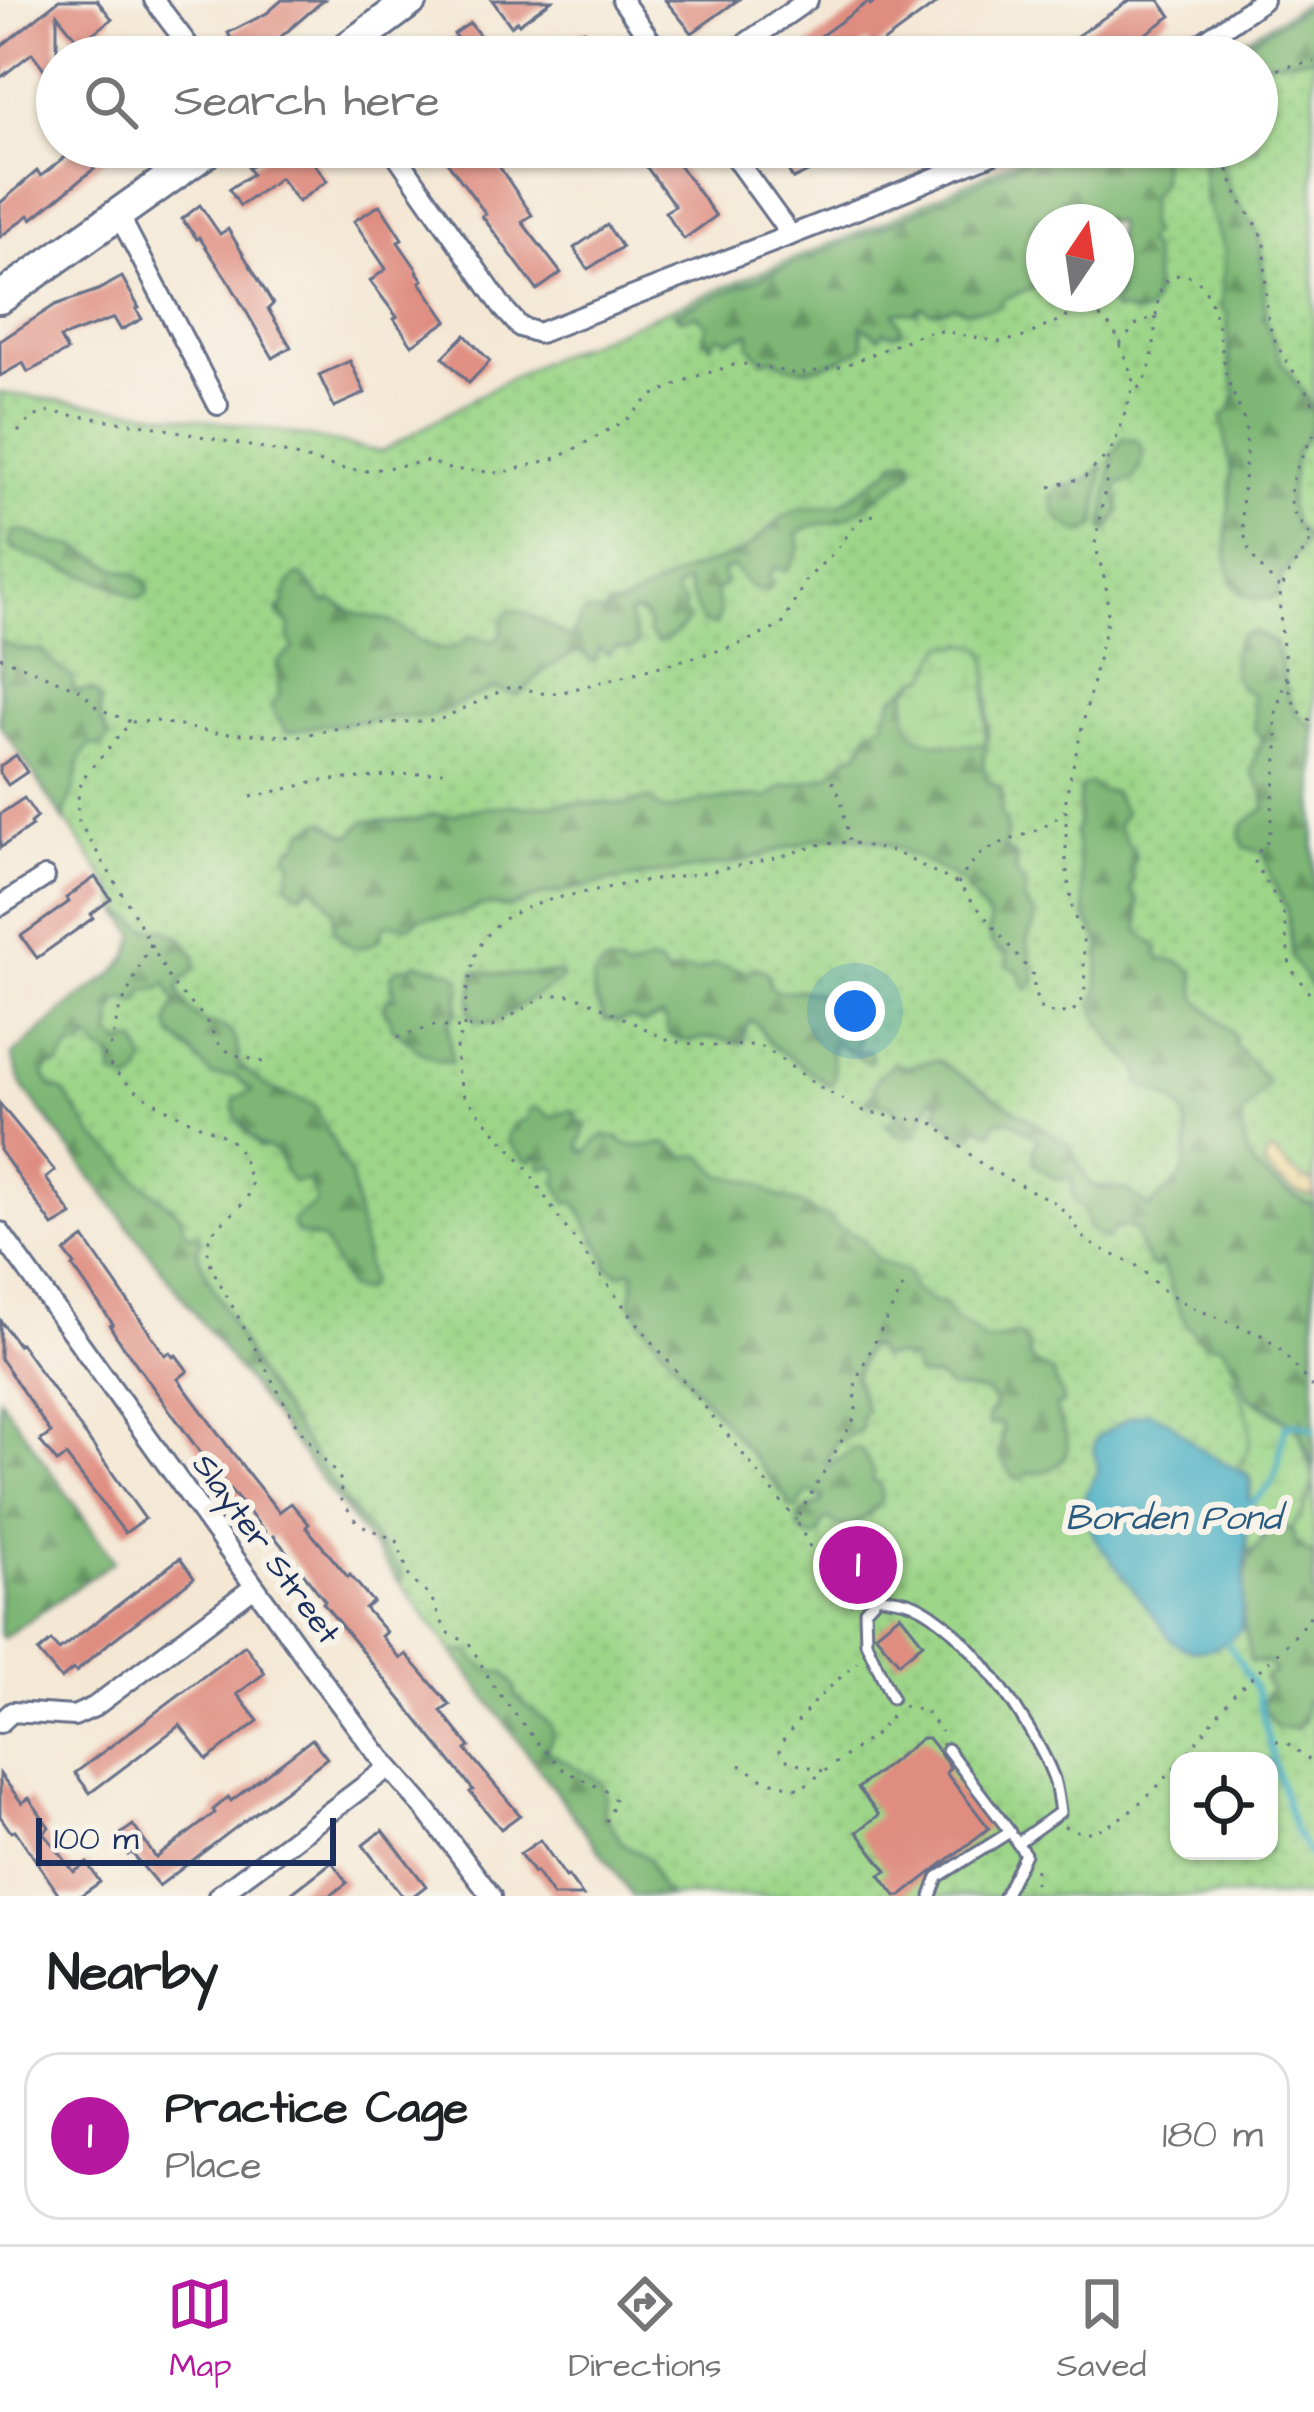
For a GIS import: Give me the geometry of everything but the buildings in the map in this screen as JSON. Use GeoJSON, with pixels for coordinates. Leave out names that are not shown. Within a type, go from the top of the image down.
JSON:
{"type":"FeatureCollection","features":[{"type":"Feature","properties":{"kind":"main road"},"geometry":{"type":"LineString","coordinates":[[363,36],[412,0]]}},
{"type":"Feature","properties":{"kind":"main road"},"geometry":{"type":"LineString","coordinates":[[0,298],[184,168]]}},
{"type":"Feature","properties":{"kind":"street"},"geometry":{"type":"LineString","coordinates":[[154,0],[181,36]]}},
{"type":"Feature","properties":{"kind":"street"},"geometry":{"type":"LineString","coordinates":[[622,0],[647,36]]}},
{"type":"Feature","properties":{"kind":"street"},"geometry":{"type":"LineString","coordinates":[[756,36],[808,0]]}},
{"type":"Feature","properties":{"kind":"street"},"geometry":{"type":"LineString","coordinates":[[1212,36],[1263,0]]}},
{"type":"Feature","properties":{"kind":"street"},"geometry":{"type":"LineString","coordinates":[[407,168],[504,309],[531,332],[549,331],[958,168]]}},
{"type":"Feature","properties":{"kind":"street"},"geometry":{"type":"LineString","coordinates":[[742,168],[789,236]]}},
{"type":"Feature","properties":{"kind":"street"},"geometry":{"type":"LineString","coordinates":[[121,213],[218,405]]}},
{"type":"Feature","properties":{"kind":"street"},"geometry":{"type":"LineString","coordinates":[[0,907],[45,877]]}},
{"type":"Feature","properties":{"kind":"street","name":"Slayter Street"},"geometry":{"type":"LineString","coordinates":[[0,1232],[254,1587],[490,1896]]}},
{"type":"Feature","properties":{"kind":"street"},"geometry":{"type":"LineString","coordinates":[[0,1723],[13,1712],[74,1715],[94,1707],[254,1587]]}},
{"type":"Feature","properties":{"kind":"street"},"geometry":{"type":"LineString","coordinates":[[218,1896],[388,1768]]}},
{"type":"Feature","properties":{"kind":"lane"},"geometry":{"type":"LineString","coordinates":[[892,1698],[866,1642],[865,1610],[878,1596],[914,1604],[951,1630],[999,1684],[1030,1731],[1053,1778],[1060,1812],[1017,1843]]}},
{"type":"Feature","properties":{"kind":"lane"},"geometry":{"type":"LineString","coordinates":[[947,1749],[1025,1855],[1004,1896]]}},
{"type":"Feature","properties":{"kind":"lane"},"geometry":{"type":"LineString","coordinates":[[932,1896],[938,1877],[1010,1832]]}},
{"type":"Feature","properties":{"kind":"path"},"geometry":{"type":"LineString","coordinates":[[1278,70],[1314,62]]}},
{"type":"Feature","properties":{"kind":"path"},"geometry":{"type":"LineString","coordinates":[[1226,168],[1264,243],[1271,329],[1314,406]]}},
{"type":"Feature","properties":{"kind":"path"},"geometry":{"type":"LineString","coordinates":[[1131,395],[1150,368],[1161,290],[1178,275],[1194,279],[1208,292],[1226,373],[1245,427],[1248,548],[1282,592]]}},
{"type":"Feature","properties":{"kind":"path"},"geometry":{"type":"LineString","coordinates":[[19,432],[33,417],[48,412],[146,425],[344,469],[367,471],[429,461],[449,469],[501,473],[560,457],[626,420],[651,396],[734,365],[811,372],[844,366],[924,332],[1000,342],[1088,312],[1114,330],[1132,377],[1131,395],[1108,454],[1084,477],[1050,487]]}},
{"type":"Feature","properties":{"kind":"path"},"geometry":{"type":"LineString","coordinates":[[1119,346],[1136,325],[1156,316]]}},
{"type":"Feature","properties":{"kind":"path"},"geometry":{"type":"LineString","coordinates":[[1314,434],[1293,478],[1291,503],[1312,539],[1286,579],[1280,598],[1286,676],[1293,703],[1314,724]]}},
{"type":"Feature","properties":{"kind":"path"},"geometry":{"type":"LineString","coordinates":[[865,1610],[849,1604],[823,1572],[796,1520],[622,1304],[524,1164],[464,1096],[456,1048],[464,1026],[471,964],[483,940],[508,916],[552,899],[849,842],[895,851],[958,884],[1034,976],[1041,1009],[1055,1014],[1073,1011],[1083,999],[1083,936],[1073,913],[1066,866],[1065,808],[1108,617],[1106,585],[1095,544],[1108,454]]}},
{"type":"Feature","properties":{"kind":"path"},"geometry":{"type":"LineString","coordinates":[[0,657],[81,690],[97,708],[131,722],[289,737],[355,725],[430,722],[512,686],[546,694],[563,692],[733,647],[782,625],[806,580],[857,524],[876,515]]}},
{"type":"Feature","properties":{"kind":"path"},"geometry":{"type":"LineString","coordinates":[[1286,676],[1275,717],[1279,748],[1272,826],[1255,863],[1283,910],[1290,967],[1314,1000]]}},
{"type":"Feature","properties":{"kind":"path"},"geometry":{"type":"LineString","coordinates":[[131,722],[82,779],[78,812],[86,835],[172,984],[204,1017],[220,1046],[263,1062]]}},
{"type":"Feature","properties":{"kind":"path"},"geometry":{"type":"LineString","coordinates":[[251,797],[320,781],[443,772]]}},
{"type":"Feature","properties":{"kind":"path"},"geometry":{"type":"LineString","coordinates":[[832,781],[841,798],[849,842]]}},
{"type":"Feature","properties":{"kind":"path"},"geometry":{"type":"LineString","coordinates":[[958,884],[988,849],[1044,828],[1065,808]]}},
{"type":"Feature","properties":{"kind":"path"},"geometry":{"type":"LineString","coordinates":[[150,942],[104,1056],[129,1087],[215,1130],[237,1148],[252,1187],[245,1202],[211,1232],[206,1250],[215,1274],[297,1426],[340,1479],[343,1485],[338,1496],[358,1524],[398,1541],[410,1580],[431,1597],[450,1634],[469,1643],[493,1685],[535,1740],[564,1770],[616,1800],[607,1822]]}},
{"type":"Feature","properties":{"kind":"path"},"geometry":{"type":"LineString","coordinates":[[398,1037],[436,1025],[492,1027],[546,996],[566,994],[670,1041],[748,1044],[768,1050],[864,1111],[934,1124],[986,1168],[1056,1203],[1087,1242],[1139,1267],[1163,1290],[1192,1307],[1261,1335],[1279,1348],[1314,1389]]}},
{"type":"Feature","properties":{"kind":"path"},"geometry":{"type":"LineString","coordinates":[[796,1520],[853,1421],[854,1386],[903,1287]]}},
{"type":"Feature","properties":{"kind":"path"},"geometry":{"type":"LineString","coordinates":[[1188,1752],[1235,1693],[1314,1611]]}},
{"type":"Feature","properties":{"kind":"path"},"geometry":{"type":"LineString","coordinates":[[825,1771],[787,1760],[779,1750],[781,1743],[813,1703],[870,1650]]}},
{"type":"Feature","properties":{"kind":"path"},"geometry":{"type":"LineString","coordinates":[[740,1765],[765,1780],[800,1789],[874,1735],[900,1706],[926,1711],[947,1749]]}},
{"type":"Feature","properties":{"kind":"path"},"geometry":{"type":"LineString","coordinates":[[1276,1741],[1287,1743],[1314,1763]]}},
{"type":"Feature","properties":{"kind":"path"},"geometry":{"type":"LineString","coordinates":[[1054,1817],[1068,1828],[1096,1832],[1170,1772]]}},
{"type":"Feature","properties":{"kind":"green space"},"geometry":{"type":"Polygon","coordinates":[[[1314,0],[1314,1896],[633,1896],[23,1087],[12,1056],[116,972],[136,936],[119,910],[117,896],[0,724],[0,393],[278,431],[381,452],[550,358],[884,222],[998,168],[1278,168],[1278,36],[1250,36],[1314,0]]]}},
{"type":"Feature","properties":{"kind":"green space"},"geometry":{"type":"Polygon","coordinates":[[[1314,2],[1314,57],[1278,61],[1278,36],[1258,36],[1314,2]]]}},
{"type":"Feature","properties":{"kind":"green space"},"geometry":{"type":"Polygon","coordinates":[[[1009,168],[1161,168],[1161,183],[1150,197],[1148,226],[1152,231],[1145,243],[1152,249],[1154,285],[1146,312],[1136,314],[1129,312],[1134,312],[1134,204],[1026,204],[1026,291],[990,309],[966,311],[954,306],[938,311],[922,307],[918,313],[897,311],[901,332],[884,331],[879,337],[861,325],[864,347],[819,367],[795,368],[774,358],[763,361],[749,345],[750,333],[728,340],[718,335],[711,346],[703,338],[707,325],[696,315],[681,319],[674,313],[886,226],[1009,168]]]}},
{"type":"Feature","properties":{"kind":"green space"},"geometry":{"type":"Polygon","coordinates":[[[1203,168],[1223,168],[1261,245],[1266,321],[1282,363],[1307,397],[1314,418],[1297,451],[1288,502],[1294,524],[1306,540],[1282,575],[1277,597],[1254,598],[1239,590],[1230,575],[1231,472],[1222,416],[1229,412],[1236,393],[1227,314],[1221,307],[1225,251],[1205,199],[1203,168]]]}},
{"type":"Feature","properties":{"kind":"green space"},"geometry":{"type":"Polygon","coordinates":[[[1123,438],[1139,442],[1142,462],[1133,480],[1119,484],[1120,511],[1108,530],[1103,529],[1113,454],[1123,438]]]}},
{"type":"Feature","properties":{"kind":"green space"},"geometry":{"type":"Polygon","coordinates":[[[910,458],[914,464],[911,474],[861,509],[797,534],[800,548],[789,569],[774,567],[769,590],[752,587],[733,567],[722,571],[725,584],[716,592],[720,614],[716,625],[702,623],[686,582],[676,589],[676,595],[685,604],[688,621],[674,635],[658,643],[648,633],[644,615],[633,612],[629,616],[638,644],[631,649],[616,647],[609,654],[599,648],[596,660],[591,661],[575,652],[518,695],[496,688],[429,717],[286,732],[271,708],[279,694],[277,663],[294,648],[290,625],[278,608],[298,575],[325,603],[331,600],[357,614],[386,620],[440,649],[459,645],[469,636],[494,641],[502,634],[503,619],[518,611],[570,638],[588,611],[604,614],[609,607],[682,573],[746,549],[784,516],[802,508],[839,505],[899,459],[910,458]]]}},
{"type":"Feature","properties":{"kind":"green space"},"geometry":{"type":"Polygon","coordinates":[[[1103,465],[1095,527],[1080,533],[1060,519],[1052,496],[1061,487],[1086,480],[1103,465]]]}},
{"type":"Feature","properties":{"kind":"green space"},"geometry":{"type":"Polygon","coordinates":[[[14,531],[76,546],[134,574],[145,581],[149,591],[138,599],[14,550],[9,544],[14,531]]]}},
{"type":"Feature","properties":{"kind":"green space"},"geometry":{"type":"Polygon","coordinates":[[[1247,633],[1275,643],[1291,701],[1314,727],[1314,991],[1292,959],[1287,910],[1264,853],[1244,847],[1240,836],[1242,825],[1266,808],[1251,771],[1262,738],[1254,729],[1254,695],[1239,685],[1233,670],[1239,636],[1247,633]]]}},
{"type":"Feature","properties":{"kind":"green space"},"geometry":{"type":"Polygon","coordinates":[[[0,641],[17,649],[43,651],[73,678],[74,692],[91,690],[100,698],[100,719],[109,738],[101,747],[91,745],[82,756],[64,820],[0,724],[0,641]]]}},
{"type":"Feature","properties":{"kind":"green space"},"geometry":{"type":"Polygon","coordinates":[[[963,643],[984,649],[988,662],[983,765],[987,779],[1001,790],[1000,814],[1008,830],[1004,848],[1017,858],[1015,870],[1027,889],[1023,900],[1035,915],[1027,940],[1036,979],[1030,988],[1007,965],[1007,952],[997,950],[988,935],[990,919],[960,880],[877,840],[819,838],[740,862],[616,880],[539,896],[509,908],[481,906],[455,916],[421,918],[410,926],[389,924],[383,927],[380,939],[360,948],[334,931],[334,911],[318,890],[310,886],[301,894],[287,884],[290,849],[299,844],[304,831],[325,821],[347,836],[365,821],[453,816],[511,805],[629,804],[647,798],[670,810],[702,801],[767,798],[782,787],[827,777],[848,756],[859,752],[868,733],[884,722],[893,698],[926,678],[946,645],[963,643]]]}},
{"type":"Feature","properties":{"kind":"green space"},"geometry":{"type":"Polygon","coordinates":[[[963,643],[984,649],[988,662],[985,744],[925,740],[909,725],[907,690],[926,678],[946,645],[963,643]]]}},
{"type":"Feature","properties":{"kind":"green space"},"geometry":{"type":"Polygon","coordinates":[[[1089,783],[1100,791],[1113,792],[1125,812],[1117,825],[1136,856],[1130,890],[1138,901],[1139,931],[1159,949],[1160,959],[1180,962],[1194,972],[1197,998],[1236,1037],[1234,1044],[1268,1084],[1241,1117],[1249,1157],[1268,1179],[1314,1206],[1314,1470],[1300,1430],[1246,1395],[1243,1380],[1222,1345],[1204,1344],[1187,1325],[1160,1259],[1154,1268],[1136,1229],[1113,1230],[1107,1240],[1097,1235],[1073,1198],[1072,1178],[1054,1178],[1034,1163],[1038,1139],[1008,1119],[996,1122],[992,1132],[977,1126],[965,1139],[936,1111],[940,1102],[932,1098],[917,1133],[901,1137],[886,1125],[898,1116],[891,1105],[865,1102],[875,1091],[877,1078],[895,1063],[905,1067],[937,1060],[1069,1145],[1090,1185],[1127,1190],[1150,1208],[1179,1180],[1187,1153],[1183,1113],[1172,1100],[1141,1085],[1138,1069],[1113,1043],[1092,1003],[1097,995],[1101,945],[1086,917],[1075,833],[1080,788],[1089,783]]]}},
{"type":"Feature","properties":{"kind":"green space"},"geometry":{"type":"Polygon","coordinates":[[[119,910],[148,929],[165,929],[183,939],[195,956],[195,969],[178,989],[196,1017],[230,1032],[239,1065],[267,1087],[314,1105],[351,1177],[370,1283],[363,1291],[348,1288],[323,1240],[298,1234],[292,1223],[316,1201],[309,1181],[292,1182],[277,1154],[261,1147],[241,1125],[235,1099],[252,1091],[235,1076],[213,1076],[171,1033],[169,1021],[176,1003],[166,983],[160,989],[145,989],[140,1000],[118,1002],[113,1012],[111,1036],[123,1044],[137,1042],[145,1061],[140,1075],[131,1082],[112,1075],[111,1056],[88,1039],[83,1047],[70,1048],[59,1065],[48,1067],[44,1075],[51,1087],[64,1092],[95,1138],[181,1215],[184,1230],[197,1233],[201,1263],[258,1375],[347,1504],[403,1574],[400,1583],[23,1087],[12,1056],[116,972],[128,956],[136,936],[119,910]]]}},
{"type":"Feature","properties":{"kind":"green space"},"geometry":{"type":"Polygon","coordinates":[[[649,962],[660,965],[667,975],[701,971],[714,964],[750,972],[756,967],[768,973],[770,986],[777,992],[819,994],[833,1003],[826,1025],[834,1032],[854,1027],[855,1049],[867,1050],[871,1061],[865,1062],[833,1041],[831,1086],[770,1044],[755,1022],[746,1027],[743,1043],[676,1038],[668,1034],[662,1017],[645,1023],[630,1018],[605,1020],[592,984],[598,971],[606,964],[628,972],[649,962]]]}},
{"type":"Feature","properties":{"kind":"green space"},"geometry":{"type":"Polygon","coordinates":[[[415,963],[454,972],[461,979],[457,1012],[448,1022],[452,1063],[432,1058],[412,1045],[392,1027],[383,1009],[388,997],[395,995],[390,976],[415,963]]]}},
{"type":"Feature","properties":{"kind":"green space"},"geometry":{"type":"Polygon","coordinates":[[[475,971],[561,973],[561,980],[492,1023],[479,1022],[469,1012],[475,971]]]}},
{"type":"Feature","properties":{"kind":"green space"},"geometry":{"type":"Polygon","coordinates":[[[536,1107],[551,1117],[576,1113],[577,1120],[587,1125],[579,1147],[586,1153],[601,1136],[637,1146],[665,1143],[688,1157],[705,1158],[721,1175],[753,1182],[863,1239],[877,1260],[909,1273],[913,1289],[946,1305],[952,1318],[982,1339],[1019,1335],[1030,1349],[1028,1356],[1053,1373],[1063,1396],[1062,1404],[1056,1405],[1066,1435],[1063,1459],[1045,1471],[1014,1478],[999,1454],[1001,1423],[989,1425],[987,1417],[994,1408],[986,1392],[949,1388],[939,1378],[919,1376],[913,1359],[879,1357],[867,1345],[855,1376],[866,1410],[861,1430],[836,1442],[825,1463],[829,1466],[855,1448],[863,1452],[873,1481],[881,1489],[880,1503],[852,1526],[828,1519],[819,1535],[806,1536],[798,1528],[800,1517],[823,1496],[811,1492],[797,1510],[790,1507],[644,1325],[631,1303],[635,1273],[620,1274],[607,1267],[576,1203],[567,1203],[554,1166],[540,1168],[539,1156],[531,1162],[523,1159],[507,1141],[512,1126],[526,1120],[536,1107]]]}},
{"type":"Feature","properties":{"kind":"green space"},"geometry":{"type":"Polygon","coordinates":[[[1237,1375],[1246,1395],[1299,1431],[1314,1480],[1304,1511],[1291,1528],[1274,1527],[1249,1554],[1252,1480],[1238,1468],[1247,1453],[1250,1432],[1233,1377],[1237,1375]]]}},
{"type":"Feature","properties":{"kind":"green space"},"geometry":{"type":"Polygon","coordinates":[[[0,1398],[114,1561],[3,1638],[0,1634],[0,1398]]]}},
{"type":"Feature","properties":{"kind":"green space"},"geometry":{"type":"Polygon","coordinates":[[[1284,1526],[1314,1556],[1314,1702],[1306,1701],[1304,1721],[1297,1729],[1276,1727],[1262,1705],[1271,1689],[1264,1679],[1275,1671],[1265,1661],[1252,1662],[1249,1657],[1243,1613],[1250,1557],[1268,1533],[1284,1526]]]}},
{"type":"Feature","properties":{"kind":"green space"},"geometry":{"type":"Polygon","coordinates":[[[452,1651],[470,1652],[484,1668],[505,1673],[515,1686],[516,1697],[551,1725],[553,1735],[546,1750],[600,1781],[606,1796],[603,1810],[622,1843],[648,1858],[660,1888],[669,1896],[633,1896],[452,1651]]]}},
{"type":"Feature","properties":{"kind":"sand"},"geometry":{"type":"Polygon","coordinates":[[[1274,1152],[1296,1174],[1314,1183],[1314,1197],[1293,1190],[1269,1171],[1264,1165],[1267,1154],[1274,1152]]]}},
{"type":"Feature","properties":{"kind":"water","name":"Borden Pond"},"geometry":{"type":"Polygon","coordinates":[[[1149,1412],[1169,1421],[1201,1450],[1247,1475],[1250,1482],[1241,1630],[1208,1649],[1191,1650],[1173,1642],[1094,1537],[1085,1511],[1085,1496],[1098,1469],[1096,1438],[1130,1417],[1149,1412]]]}},
{"type":"Feature","properties":{"kind":"waterway"},"geometry":{"type":"LineString","coordinates":[[1249,1505],[1275,1477],[1286,1426],[1297,1423],[1314,1429]]}},
{"type":"Feature","properties":{"kind":"waterway"},"geometry":{"type":"LineString","coordinates":[[1227,1642],[1256,1689],[1295,1831],[1314,1862]]}},
{"type":"Feature","properties":{"kind":"place","name":"Practice Cage"},"geometry":{"type":"Point","coordinates":[858,1565]}}]}
